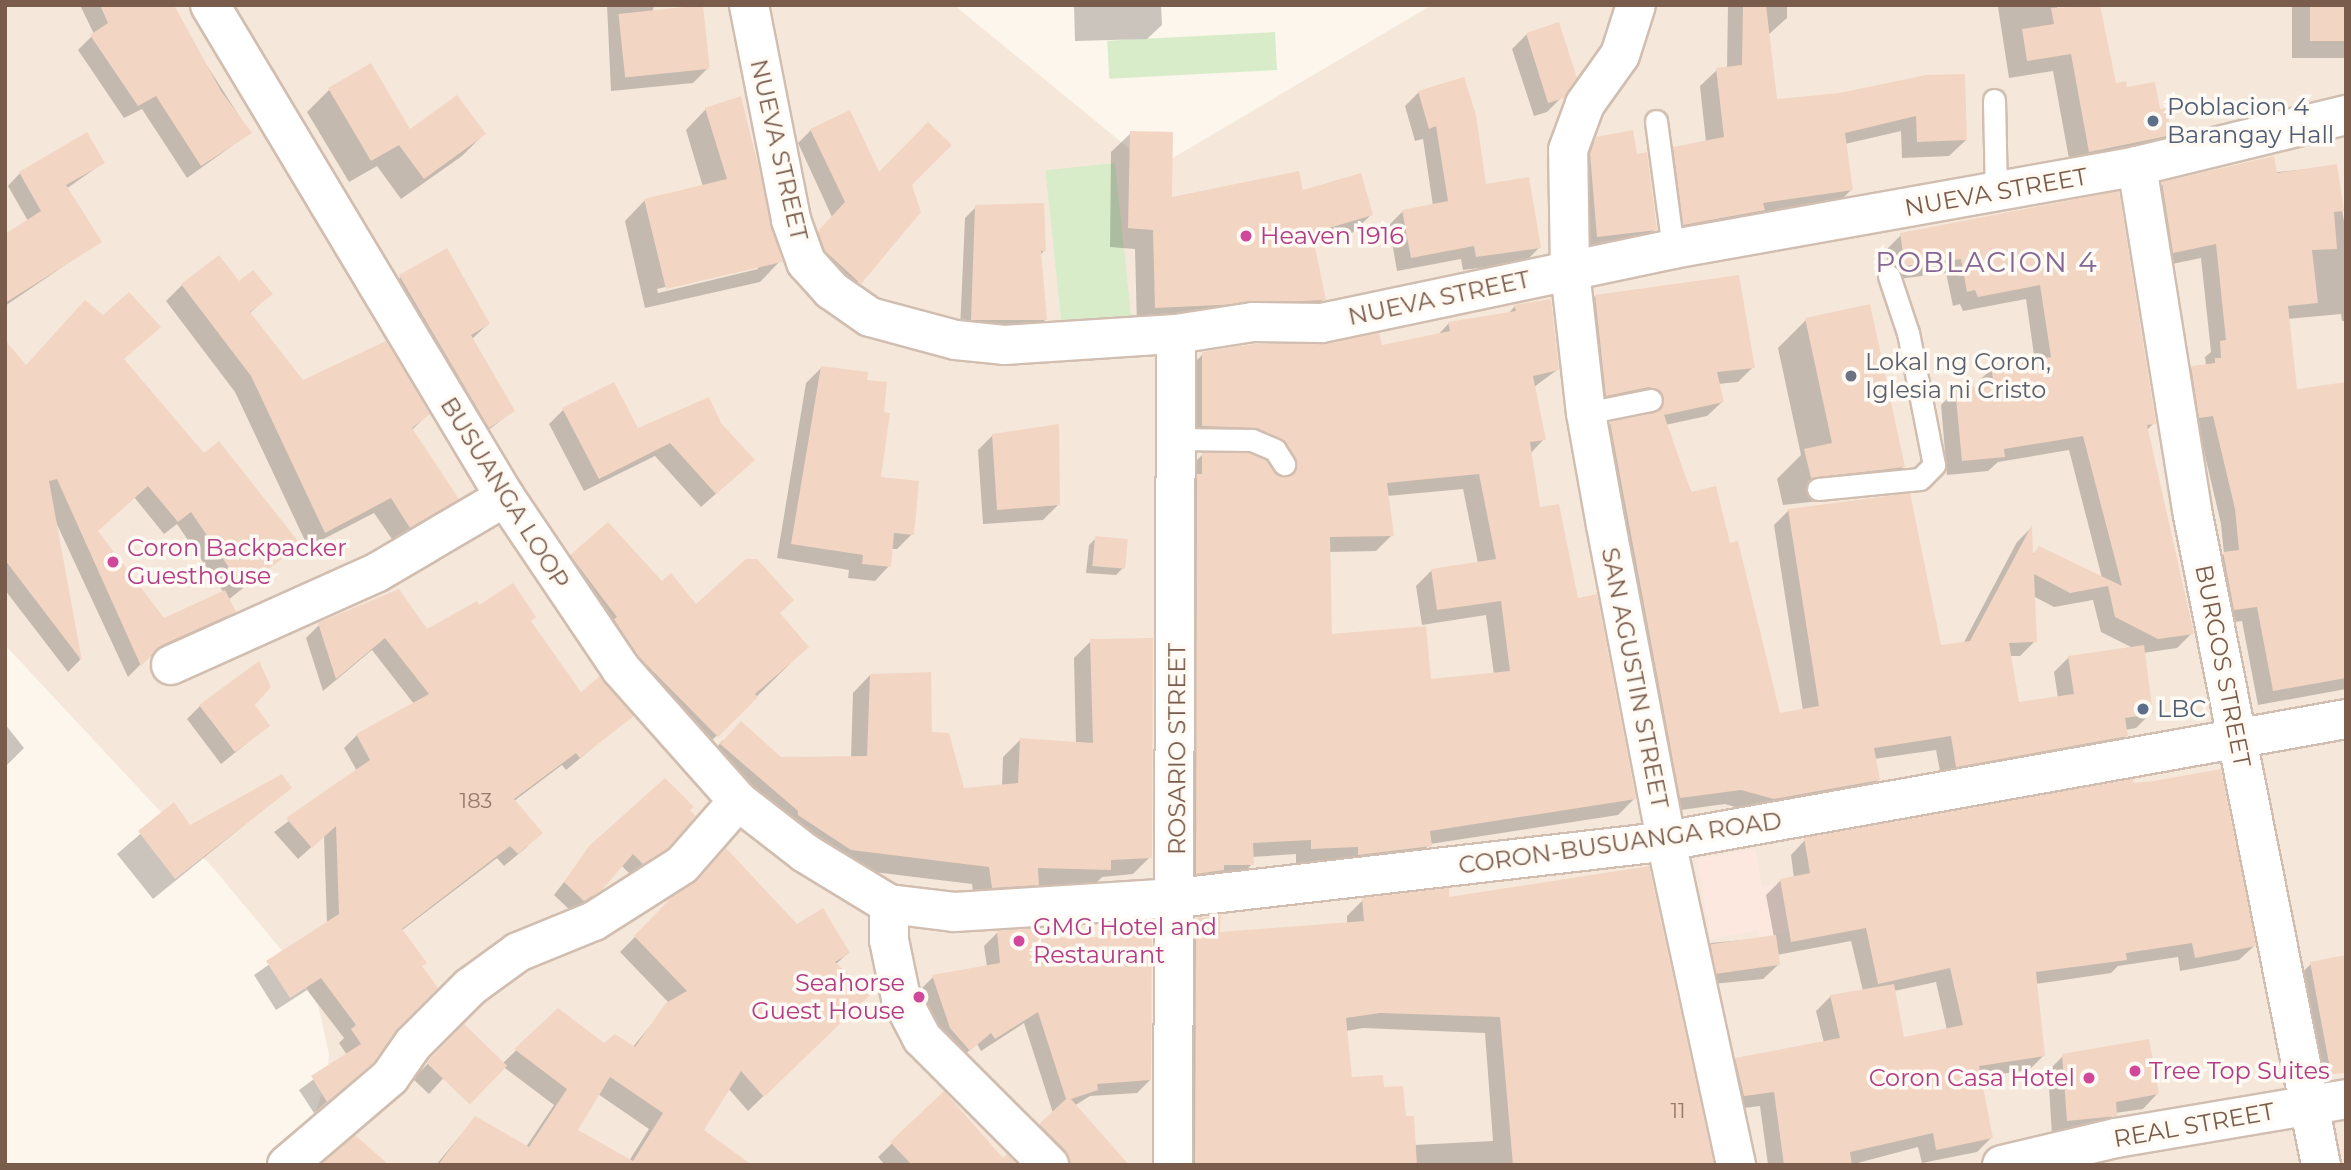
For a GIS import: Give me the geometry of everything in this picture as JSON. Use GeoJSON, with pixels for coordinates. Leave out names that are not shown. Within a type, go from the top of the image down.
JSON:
{"type":"FeatureCollection","features":[{"type":"Feature","properties":{"kind":"street","name":"BUSUANGA LOOP"},"geometry":{"type":"LineString","coordinates":[[209,5],[505,497],[621,669],[738,801],[804,853],[889,904]]}},
{"type":"Feature","properties":{"kind":"street","name":"NUEVA STREET"},"geometry":{"type":"LineString","coordinates":[[749,5],[790,220],[806,262],[831,290],[870,317],[956,340],[1004,345],[1175,334],[1254,322],[1322,323],[1673,249],[2137,166],[2346,115]]}},
{"type":"Feature","properties":{"kind":"street","name":"SAN AGUSTIN STREET"},"geometry":{"type":"LineString","coordinates":[[1636,5],[1620,55],[1585,104],[1568,150],[1570,271],[1586,413],[1667,841],[1736,1165]]}},
{"type":"Feature","properties":{"kind":"street","name":"BURGOS STREET"},"geometry":{"type":"LineString","coordinates":[[2137,166],[2192,510],[2236,737],[2328,1102],[2321,1165]]}},
{"type":"Feature","properties":{"kind":"street","name":"ROSARIO STREET"},"geometry":{"type":"LineString","coordinates":[[1173,1165],[1177,898],[1175,334]]}},
{"type":"Feature","properties":{"kind":"street"},"geometry":{"type":"LineString","coordinates":[[171,665],[376,573],[505,497]]}},
{"type":"Feature","properties":{"kind":"street","name":"CORON-BUSUANGA ROAD"},"geometry":{"type":"LineString","coordinates":[[889,904],[954,912],[1177,898],[1667,841],[2346,719]]}},
{"type":"Feature","properties":{"kind":"street"},"geometry":{"type":"LineString","coordinates":[[287,1165],[390,1077],[413,1044],[470,987],[518,951],[594,921],[681,865],[738,801]]}},
{"type":"Feature","properties":{"kind":"street"},"geometry":{"type":"LineString","coordinates":[[889,904],[889,940],[901,998],[922,1038],[1049,1165]]}},
{"type":"Feature","properties":{"kind":"street","name":"REAL STREET"},"geometry":{"type":"LineString","coordinates":[[2002,1165],[2116,1138],[2328,1102]]}},
{"type":"Feature","properties":{"kind":"lane"},"geometry":{"type":"LineString","coordinates":[[1994,100],[1996,192]]}},
{"type":"Feature","properties":{"kind":"lane"},"geometry":{"type":"LineString","coordinates":[[1656,121],[1673,249]]}},
{"type":"Feature","properties":{"kind":"lane"},"geometry":{"type":"LineString","coordinates":[[1818,489],[1920,479],[1934,465],[1908,333],[1889,276]]}},
{"type":"Feature","properties":{"kind":"lane"},"geometry":{"type":"LineString","coordinates":[[1586,413],[1651,400]]}},
{"type":"Feature","properties":{"kind":"lane"},"geometry":{"type":"LineString","coordinates":[[1177,439],[1252,440],[1275,450],[1284,464]]}},
{"type":"Feature","properties":{"kind":"shaded area"},"geometry":{"type":"Polygon","coordinates":[[[5,5],[954,5],[1154,169],[1432,5],[2346,5],[2346,1165],[271,1165],[316,1110],[327,1079],[329,1054],[318,1005],[283,952],[214,869],[5,645],[5,5]]]}},
{"type":"Feature","properties":{"kind":"shaded area"},"geometry":{"type":"Polygon","coordinates":[[[1755,849],[1762,887],[1780,883],[1788,932],[1760,937],[1758,930],[1711,939],[1697,859],[1755,849]]]}},
{"type":"Feature","properties":{"kind":"green space"},"geometry":{"type":"Polygon","coordinates":[[[1275,32],[1277,70],[1109,79],[1107,41],[1275,32]]]}},
{"type":"Feature","properties":{"kind":"green space"},"geometry":{"type":"Polygon","coordinates":[[[1115,163],[1133,330],[1063,337],[1045,170],[1115,163]]]}},
{"type":"Feature","properties":{"kind":"building"},"geometry":{"type":"Polygon","coordinates":[[[100,5],[174,5],[221,91],[252,133],[201,166],[156,96],[138,106],[90,35],[108,23],[100,5]]]}},
{"type":"Feature","properties":{"kind":"building"},"geometry":{"type":"Polygon","coordinates":[[[703,5],[710,69],[625,78],[618,14],[703,5]]]}},
{"type":"Feature","properties":{"kind":"building"},"geometry":{"type":"Polygon","coordinates":[[[1743,5],[1766,5],[1777,99],[1839,93],[1926,75],[1965,74],[1967,140],[1917,142],[1916,116],[1845,133],[1853,190],[1763,203],[1765,210],[1683,225],[1673,147],[1724,137],[1716,68],[1742,65],[1743,5]]]}},
{"type":"Feature","properties":{"kind":"building"},"geometry":{"type":"Polygon","coordinates":[[[2100,5],[2116,83],[2126,81],[2127,87],[2155,82],[2160,109],[2166,108],[2172,135],[2089,152],[2071,54],[2027,61],[2022,29],[2054,24],[2051,8],[2100,5]]]}},
{"type":"Feature","properties":{"kind":"building"},"geometry":{"type":"Polygon","coordinates":[[[2310,5],[2346,5],[2346,41],[2310,41],[2310,5]]]}},
{"type":"Feature","properties":{"kind":"building"},"geometry":{"type":"Polygon","coordinates":[[[1559,22],[1577,78],[1564,98],[1548,103],[1526,33],[1559,22]]]}},
{"type":"Feature","properties":{"kind":"building"},"geometry":{"type":"Polygon","coordinates":[[[371,63],[410,129],[457,95],[486,134],[424,179],[399,145],[371,161],[328,88],[371,63]]]}},
{"type":"Feature","properties":{"kind":"building"},"geometry":{"type":"Polygon","coordinates":[[[1464,77],[1476,115],[1486,184],[1529,177],[1541,248],[1476,257],[1474,246],[1411,258],[1402,210],[1448,201],[1436,126],[1429,129],[1418,91],[1464,77]]]}},
{"type":"Feature","properties":{"kind":"building"},"geometry":{"type":"Polygon","coordinates":[[[741,96],[782,262],[666,289],[644,199],[727,179],[705,108],[741,96]]]}},
{"type":"Feature","properties":{"kind":"building"},"geometry":{"type":"Polygon","coordinates":[[[850,110],[879,172],[928,122],[952,145],[912,185],[921,212],[861,284],[825,251],[818,231],[845,202],[810,129],[850,110]]]}},
{"type":"Feature","properties":{"kind":"building"},"geometry":{"type":"Polygon","coordinates":[[[1633,130],[1637,154],[1647,152],[1657,230],[1597,237],[1590,154],[1596,137],[1633,130]]]}},
{"type":"Feature","properties":{"kind":"building"},"geometry":{"type":"Polygon","coordinates":[[[1130,131],[1173,132],[1172,197],[1299,171],[1303,190],[1361,173],[1373,215],[1312,233],[1326,300],[1155,308],[1153,230],[1128,228],[1130,131]]]}},
{"type":"Feature","properties":{"kind":"building"},"geometry":{"type":"Polygon","coordinates":[[[87,132],[105,163],[66,185],[102,242],[5,303],[5,234],[41,211],[19,172],[87,132]]]}},
{"type":"Feature","properties":{"kind":"building"},"geometry":{"type":"Polygon","coordinates":[[[2274,156],[2277,173],[2337,164],[2344,211],[2334,212],[2337,249],[2312,250],[2318,303],[2288,306],[2297,389],[2346,382],[2346,678],[2273,691],[2257,607],[2234,610],[2223,552],[2239,550],[2235,509],[2213,416],[2199,418],[2191,366],[2215,363],[2215,358],[2221,358],[2220,341],[2226,340],[2216,244],[2173,253],[2162,182],[2274,156]]]}},
{"type":"Feature","properties":{"kind":"building"},"geometry":{"type":"Polygon","coordinates":[[[2119,191],[2156,424],[2147,425],[2194,634],[2158,639],[2115,617],[2108,586],[2070,593],[2034,574],[2037,642],[2009,643],[2019,702],[2074,694],[2068,656],[2144,645],[2153,714],[2125,718],[2128,736],[1956,767],[1951,736],[1874,748],[1880,780],[1774,799],[1741,790],[1680,798],[1610,422],[1654,413],[1664,398],[1660,391],[1649,387],[1606,396],[1595,295],[1739,275],[1755,368],[1717,372],[1724,402],[1664,415],[1691,492],[1716,486],[1730,543],[1738,541],[1780,713],[1819,706],[1788,509],[1910,493],[1941,645],[1970,641],[2032,525],[2033,555],[2039,546],[2122,586],[2083,436],[2004,449],[2005,457],[1962,461],[1955,388],[1994,385],[1991,367],[2051,357],[2040,285],[1978,297],[1975,290],[1967,292],[1961,259],[1905,266],[1900,233],[2119,191]]]}},
{"type":"Feature","properties":{"kind":"building"},"geometry":{"type":"Polygon","coordinates":[[[1044,203],[1046,251],[1041,251],[1047,320],[971,320],[975,205],[1044,203]]]}},
{"type":"Feature","properties":{"kind":"building"},"geometry":{"type":"Polygon","coordinates":[[[447,248],[490,324],[471,335],[515,411],[489,428],[399,275],[447,248]]]}},
{"type":"Feature","properties":{"kind":"building"},"geometry":{"type":"Polygon","coordinates":[[[219,255],[239,281],[253,270],[273,294],[250,312],[303,380],[386,341],[430,414],[412,428],[459,499],[410,528],[391,498],[325,533],[251,376],[181,284],[219,255]]]}},
{"type":"Feature","properties":{"kind":"building"},"geometry":{"type":"Polygon","coordinates":[[[129,292],[161,327],[124,359],[204,453],[219,441],[301,545],[243,588],[191,512],[178,522],[148,486],[98,531],[164,618],[225,590],[236,612],[162,645],[141,666],[57,479],[49,481],[82,661],[5,560],[5,340],[26,365],[85,300],[103,315],[129,292]]]}},
{"type":"Feature","properties":{"kind":"building"},"geometry":{"type":"Polygon","coordinates":[[[1551,299],[1559,370],[1533,376],[1546,440],[1530,442],[1540,507],[1559,504],[1578,598],[1597,594],[1636,799],[1430,831],[1432,846],[1358,855],[1358,847],[1311,849],[1311,840],[1253,843],[1254,865],[1224,865],[1224,870],[1196,874],[1197,474],[1202,474],[1202,452],[1249,453],[1266,460],[1284,477],[1292,475],[1297,464],[1286,442],[1257,428],[1202,426],[1202,352],[1255,344],[1326,344],[1379,333],[1382,345],[1450,331],[1448,322],[1516,311],[1514,305],[1551,299]],[[1479,474],[1387,483],[1394,536],[1330,537],[1332,634],[1426,626],[1431,679],[1510,671],[1501,601],[1437,610],[1431,569],[1496,559],[1479,474]]]}},
{"type":"Feature","properties":{"kind":"building","name":"Lokal ng Coron, Iglesia ni Cristo"},"geometry":{"type":"Polygon","coordinates":[[[1870,304],[1905,467],[1811,478],[1804,449],[1832,443],[1805,318],[1870,304]]]}},
{"type":"Feature","properties":{"kind":"building"},"geometry":{"type":"Polygon","coordinates":[[[821,366],[868,372],[867,380],[887,382],[884,412],[890,413],[881,477],[919,481],[914,535],[894,533],[891,567],[862,564],[863,555],[791,544],[821,366]]]}},
{"type":"Feature","properties":{"kind":"building"},"geometry":{"type":"Polygon","coordinates":[[[614,382],[638,428],[709,397],[721,423],[755,460],[716,494],[670,443],[599,479],[562,408],[614,382]]]}},
{"type":"Feature","properties":{"kind":"building"},"geometry":{"type":"Polygon","coordinates":[[[1059,424],[1060,505],[997,510],[992,434],[1059,424]]]}},
{"type":"Feature","properties":{"kind":"building"},"geometry":{"type":"Polygon","coordinates":[[[608,522],[662,581],[671,573],[696,604],[746,559],[757,559],[794,600],[780,613],[809,647],[755,694],[758,697],[718,737],[638,656],[614,619],[617,617],[570,555],[608,522]]]}},
{"type":"Feature","properties":{"kind":"building"},"geometry":{"type":"Polygon","coordinates":[[[1095,536],[1128,539],[1125,569],[1092,566],[1095,536]]]}},
{"type":"Feature","properties":{"kind":"building"},"geometry":{"type":"Polygon","coordinates":[[[513,583],[536,617],[531,621],[581,692],[600,676],[634,716],[580,758],[576,753],[514,799],[543,833],[518,854],[510,846],[402,929],[427,963],[422,966],[438,988],[397,1029],[374,1062],[327,1102],[311,1076],[361,1044],[351,1029],[356,1025],[321,978],[290,998],[266,961],[339,914],[336,826],[312,848],[286,818],[370,760],[356,734],[429,694],[385,638],[336,679],[318,623],[399,589],[427,629],[477,601],[479,605],[513,583]]]}},
{"type":"Feature","properties":{"kind":"building"},"geometry":{"type":"Polygon","coordinates":[[[1153,638],[1152,858],[1111,860],[1111,870],[1038,868],[1039,885],[992,888],[989,867],[851,850],[798,815],[798,811],[720,744],[741,721],[781,757],[867,756],[870,674],[931,672],[932,732],[949,733],[964,788],[1018,783],[1020,738],[1093,743],[1090,639],[1153,638]]]}},
{"type":"Feature","properties":{"kind":"building"},"geometry":{"type":"Polygon","coordinates":[[[259,661],[271,687],[255,705],[270,726],[235,752],[199,705],[259,661]]]}},
{"type":"Feature","properties":{"kind":"building"},"geometry":{"type":"Polygon","coordinates":[[[2221,769],[2256,946],[2195,958],[2192,943],[2126,953],[2127,960],[2036,972],[2045,1056],[1979,1066],[1993,1138],[1936,1150],[1933,1133],[1850,1152],[1852,1165],[1784,1165],[1774,1092],[1744,1096],[1735,1058],[1840,1038],[1830,995],[1894,984],[1904,1037],[1963,1025],[1950,968],[1878,984],[1866,928],[1791,942],[1780,879],[1810,873],[1804,838],[2133,779],[2134,783],[2154,781],[2221,769]]]}},
{"type":"Feature","properties":{"kind":"building"},"geometry":{"type":"Polygon","coordinates":[[[282,774],[292,788],[175,879],[138,831],[174,802],[190,825],[282,774]]]}},
{"type":"Feature","properties":{"kind":"building"},"geometry":{"type":"Polygon","coordinates":[[[665,778],[694,807],[690,810],[696,816],[668,848],[643,864],[633,854],[602,890],[584,901],[564,882],[589,846],[665,778]]]}},
{"type":"Feature","properties":{"kind":"building"},"geometry":{"type":"Polygon","coordinates":[[[726,848],[797,924],[823,908],[850,953],[835,962],[870,995],[764,1097],[741,1071],[704,1130],[752,1165],[438,1165],[475,1116],[529,1147],[567,1089],[514,1049],[558,1008],[604,1043],[615,1034],[635,1047],[666,1003],[687,991],[634,936],[673,896],[698,880],[726,848]],[[610,1077],[578,1130],[633,1161],[663,1113],[610,1077]]]}},
{"type":"Feature","properties":{"kind":"building"},"geometry":{"type":"Polygon","coordinates":[[[1649,866],[1714,1165],[1513,1165],[1500,1017],[1380,1013],[1346,1018],[1352,1077],[1383,1075],[1384,1087],[1403,1086],[1406,1116],[1414,1116],[1417,1165],[1195,1165],[1196,918],[1221,915],[1220,932],[1364,921],[1362,898],[1449,888],[1449,897],[1649,866]]]}},
{"type":"Feature","properties":{"kind":"building"},"geometry":{"type":"Polygon","coordinates":[[[1041,928],[1041,938],[1105,937],[1105,930],[1152,928],[1151,1080],[1097,1084],[1098,1090],[1071,1099],[1129,1165],[1070,1165],[1065,1150],[1039,1124],[1066,1099],[1038,1012],[995,1039],[991,1033],[970,1051],[950,1028],[932,975],[1000,963],[997,931],[1041,928]]]}},
{"type":"Feature","properties":{"kind":"building"},"geometry":{"type":"Polygon","coordinates":[[[1776,935],[1780,965],[1715,974],[1711,944],[1776,935]]]}},
{"type":"Feature","properties":{"kind":"building"},"geometry":{"type":"Polygon","coordinates":[[[2346,955],[2346,1073],[2331,1074],[2310,962],[2346,955]]]}},
{"type":"Feature","properties":{"kind":"building"},"geometry":{"type":"Polygon","coordinates":[[[464,1024],[507,1066],[470,1105],[426,1063],[464,1024]]]}},
{"type":"Feature","properties":{"kind":"building"},"geometry":{"type":"Polygon","coordinates":[[[2149,1039],[2159,1094],[2116,1102],[2117,1116],[2067,1121],[2062,1054],[2149,1039]]]}},
{"type":"Feature","properties":{"kind":"building"},"geometry":{"type":"Polygon","coordinates":[[[944,1091],[1003,1158],[1007,1154],[1018,1165],[912,1165],[890,1142],[944,1091]]]}},
{"type":"Feature","properties":{"kind":"building"},"geometry":{"type":"Polygon","coordinates":[[[355,1135],[389,1165],[321,1165],[355,1135]]]}},
{"type":"Feature","properties":{"kind":"place","name":"Poblacion 4 Barangay Hall"},"geometry":{"type":"Point","coordinates":[2153,121]}},
{"type":"Feature","properties":{"kind":"place","name":"Heaven 1916"},"geometry":{"type":"Point","coordinates":[1246,236]}},
{"type":"Feature","properties":{"kind":"place","name":"Lokal ng Coron, Iglesia ni Cristo"},"geometry":{"type":"Point","coordinates":[1851,376]}},
{"type":"Feature","properties":{"kind":"place","name":"Coron Backpacker Guesthouse"},"geometry":{"type":"Point","coordinates":[113,562]}},
{"type":"Feature","properties":{"kind":"place","name":"LBC"},"geometry":{"type":"Point","coordinates":[2143,709]}},
{"type":"Feature","properties":{"kind":"place","name":"GMG Hotel and Restaurant"},"geometry":{"type":"Point","coordinates":[1019,941]}},
{"type":"Feature","properties":{"kind":"place","name":"Seahorse Guest House"},"geometry":{"type":"Point","coordinates":[919,997]}},
{"type":"Feature","properties":{"kind":"place","name":"Tree Top Suites"},"geometry":{"type":"Point","coordinates":[2135,1071]}},
{"type":"Feature","properties":{"kind":"place","name":"Coron Casa Hotel"},"geometry":{"type":"Point","coordinates":[2089,1078]}},
{"type":"Feature","properties":{"kind":"district","name":"POBLACION 4"},"geometry":{"type":"Point","coordinates":[1987,262]}}]}
